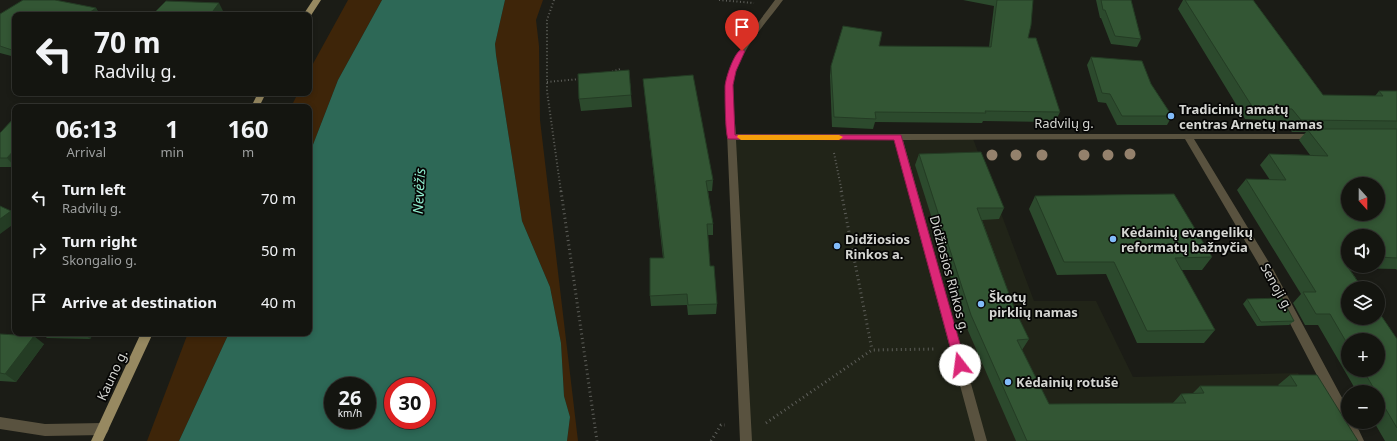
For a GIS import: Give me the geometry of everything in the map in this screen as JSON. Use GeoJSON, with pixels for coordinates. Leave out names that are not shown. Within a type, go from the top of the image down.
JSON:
{"type":"FeatureCollection","features":[{"type":"Feature","properties":{"kind":"main road"},"geometry":{"type":"LineString","coordinates":[[309,12],[317,0]]}},
{"type":"Feature","properties":{"kind":"main road","name":"Kauno g."},"geometry":{"type":"LineString","coordinates":[[97,441],[146,336]]}},
{"type":"Feature","properties":{"kind":"street"},"geometry":{"type":"LineString","coordinates":[[746,441],[729,85],[732,71],[742,51],[777,3]]}},
{"type":"Feature","properties":{"kind":"street","name":"Senoji g."},"geometry":{"type":"LineString","coordinates":[[1188,136],[1269,272],[1341,409]]}},
{"type":"Feature","properties":{"kind":"street","name":"Radvilų g."},"geometry":{"type":"LineString","coordinates":[[731,137],[1325,136]]}},
{"type":"Feature","properties":{"kind":"street","name":"Didžiosios Rinkos g."},"geometry":{"type":"LineString","coordinates":[[898,137],[981,441]]}},
{"type":"Feature","properties":{"kind":"street"},"geometry":{"type":"LineString","coordinates":[[0,423],[45,430],[103,429]]}},
{"type":"Feature","properties":{"kind":"street","name":"Senoji g."},"geometry":{"type":"LineString","coordinates":[[1352,429],[1358,441]]}},
{"type":"Feature","properties":{"kind":"path"},"geometry":{"type":"LineString","coordinates":[[554,0],[547,20],[547,82],[597,441]]}},
{"type":"Feature","properties":{"kind":"path"},"geometry":{"type":"LineString","coordinates":[[719,0],[777,3]]}},
{"type":"Feature","properties":{"kind":"path"},"geometry":{"type":"LineString","coordinates":[[607,73],[620,69]]}},
{"type":"Feature","properties":{"kind":"path"},"geometry":{"type":"LineString","coordinates":[[547,82],[586,78]]}},
{"type":"Feature","properties":{"kind":"path"},"geometry":{"type":"LineString","coordinates":[[831,137],[872,350]]}},
{"type":"Feature","properties":{"kind":"path"},"geometry":{"type":"LineString","coordinates":[[766,422],[872,350],[956,349]]}},
{"type":"Feature","properties":{"kind":"path"},"geometry":{"type":"LineString","coordinates":[[711,441],[721,425]]}},
{"type":"Feature","properties":{"kind":"shaded area"},"geometry":{"type":"Polygon","coordinates":[[[348,0],[382,0],[338,80],[312,147],[312,104],[292,104],[296,96],[312,96],[312,66],[348,0]]]}},
{"type":"Feature","properties":{"kind":"shaded area"},"geometry":{"type":"Polygon","coordinates":[[[505,0],[543,0],[536,20],[539,46],[540,120],[578,441],[567,441],[570,417],[564,396],[561,343],[550,287],[522,221],[495,44],[505,0]]]}},
{"type":"Feature","properties":{"kind":"shaded area"},"geometry":{"type":"Polygon","coordinates":[[[972,136],[1034,301],[1096,301],[1133,377],[1298,373],[1338,441],[746,441],[731,137],[972,136]]]}},
{"type":"Feature","properties":{"kind":"shaded area"},"geometry":{"type":"Polygon","coordinates":[[[187,336],[228,336],[179,441],[147,441],[187,336]]]}},
{"type":"Feature","properties":{"kind":"water","name":"Nevėžis"},"geometry":{"type":"Polygon","coordinates":[[[382,0],[505,0],[495,44],[496,55],[522,221],[550,287],[561,343],[564,396],[570,417],[567,441],[179,441],[228,336],[312,336],[312,147],[338,80],[382,0]]]}},
{"type":"Feature","properties":{"kind":"building"},"geometry":{"type":"Polygon","coordinates":[[[23,0],[55,0],[96,8],[90,12],[12,12],[12,50],[0,46],[0,14],[23,0]]]}},
{"type":"Feature","properties":{"kind":"building"},"geometry":{"type":"Polygon","coordinates":[[[997,0],[1033,0],[1031,25],[1028,38],[1036,38],[1060,112],[875,112],[876,119],[834,117],[831,66],[843,26],[882,32],[879,46],[991,47],[997,0]]]}},
{"type":"Feature","properties":{"kind":"building"},"geometry":{"type":"Polygon","coordinates":[[[1101,0],[1131,0],[1141,39],[1115,36],[1105,10],[1103,10],[1101,0]]]}},
{"type":"Feature","properties":{"kind":"building"},"geometry":{"type":"Polygon","coordinates":[[[1185,0],[1253,0],[1323,95],[1383,96],[1379,91],[1397,91],[1397,121],[1301,120],[1292,109],[1253,108],[1185,0]]]}},
{"type":"Feature","properties":{"kind":"building"},"geometry":{"type":"Polygon","coordinates":[[[166,1],[219,3],[212,12],[155,12],[166,1]]]}},
{"type":"Feature","properties":{"kind":"building"},"geometry":{"type":"Polygon","coordinates":[[[1091,57],[1142,61],[1151,84],[1172,116],[1122,116],[1110,94],[1102,93],[1091,57]]]}},
{"type":"Feature","properties":{"kind":"building"},"geometry":{"type":"Polygon","coordinates":[[[629,70],[631,95],[579,99],[578,74],[629,70]]]}},
{"type":"Feature","properties":{"kind":"building"},"geometry":{"type":"Polygon","coordinates":[[[693,75],[713,180],[706,181],[713,224],[707,224],[710,266],[714,266],[717,304],[688,305],[687,294],[650,296],[650,258],[664,258],[643,79],[693,75]]]}},
{"type":"Feature","properties":{"kind":"building"},"geometry":{"type":"Polygon","coordinates":[[[12,120],[12,152],[7,158],[0,158],[0,133],[12,120]]]}},
{"type":"Feature","properties":{"kind":"building"},"geometry":{"type":"Polygon","coordinates":[[[1307,129],[1397,129],[1397,258],[1385,257],[1385,229],[1341,229],[1341,273],[1352,273],[1357,281],[1341,281],[1341,325],[1385,325],[1385,321],[1397,339],[1397,428],[1385,408],[1385,385],[1372,385],[1367,377],[1385,377],[1385,333],[1341,333],[1330,314],[1316,314],[1303,292],[1316,292],[1246,179],[1286,180],[1269,154],[1328,156],[1307,129]]]}},
{"type":"Feature","properties":{"kind":"building"},"geometry":{"type":"Polygon","coordinates":[[[981,152],[1004,208],[977,208],[1015,310],[1029,339],[1017,340],[1049,404],[1186,403],[1181,394],[1204,393],[1200,386],[1297,386],[1290,375],[1317,375],[1341,414],[1341,429],[1351,429],[1358,441],[1027,441],[971,315],[919,154],[981,152]]]}},
{"type":"Feature","properties":{"kind":"building"},"geometry":{"type":"Polygon","coordinates":[[[1174,194],[1212,257],[1175,258],[1215,330],[1147,331],[1114,262],[1064,262],[1035,196],[1174,194]]]}},
{"type":"Feature","properties":{"kind":"building"},"geometry":{"type":"Polygon","coordinates":[[[0,206],[11,211],[0,219],[0,206]]]}},
{"type":"Feature","properties":{"kind":"building"},"geometry":{"type":"Polygon","coordinates":[[[1282,298],[1294,321],[1261,322],[1247,299],[1282,298]]]}},
{"type":"Feature","properties":{"kind":"building"},"geometry":{"type":"Polygon","coordinates":[[[0,334],[12,335],[12,336],[34,336],[5,374],[0,373],[0,334]]]}},
{"type":"Feature","properties":{"kind":"slow traffic"},"geometry":{"type":"LineString","coordinates":[[741,137],[839,137]]}},
{"type":"Feature","properties":{"kind":"place","name":"Tradicinių amatų centras Arnetų namas"},"geometry":{"type":"Point","coordinates":[1171,116]}},
{"type":"Feature","properties":{"kind":"place","name":"Kėdainių evangelikų reformatų bažnyčia"},"geometry":{"type":"Point","coordinates":[1113,239]}},
{"type":"Feature","properties":{"kind":"place","name":"Didžiosios Rinkos a."},"geometry":{"type":"Point","coordinates":[837,246]}},
{"type":"Feature","properties":{"kind":"place","name":"Škotų pirklių namas"},"geometry":{"type":"Point","coordinates":[981,304]}},
{"type":"Feature","properties":{"kind":"place","name":"Kėdainių rotušė"},"geometry":{"type":"Point","coordinates":[1008,382]}},
{"type":"Feature","properties":{"kind":"route"},"geometry":{"type":"LineString","coordinates":[[742,51],[732,71],[729,85],[731,137],[898,137],[960,365]]}}]}
